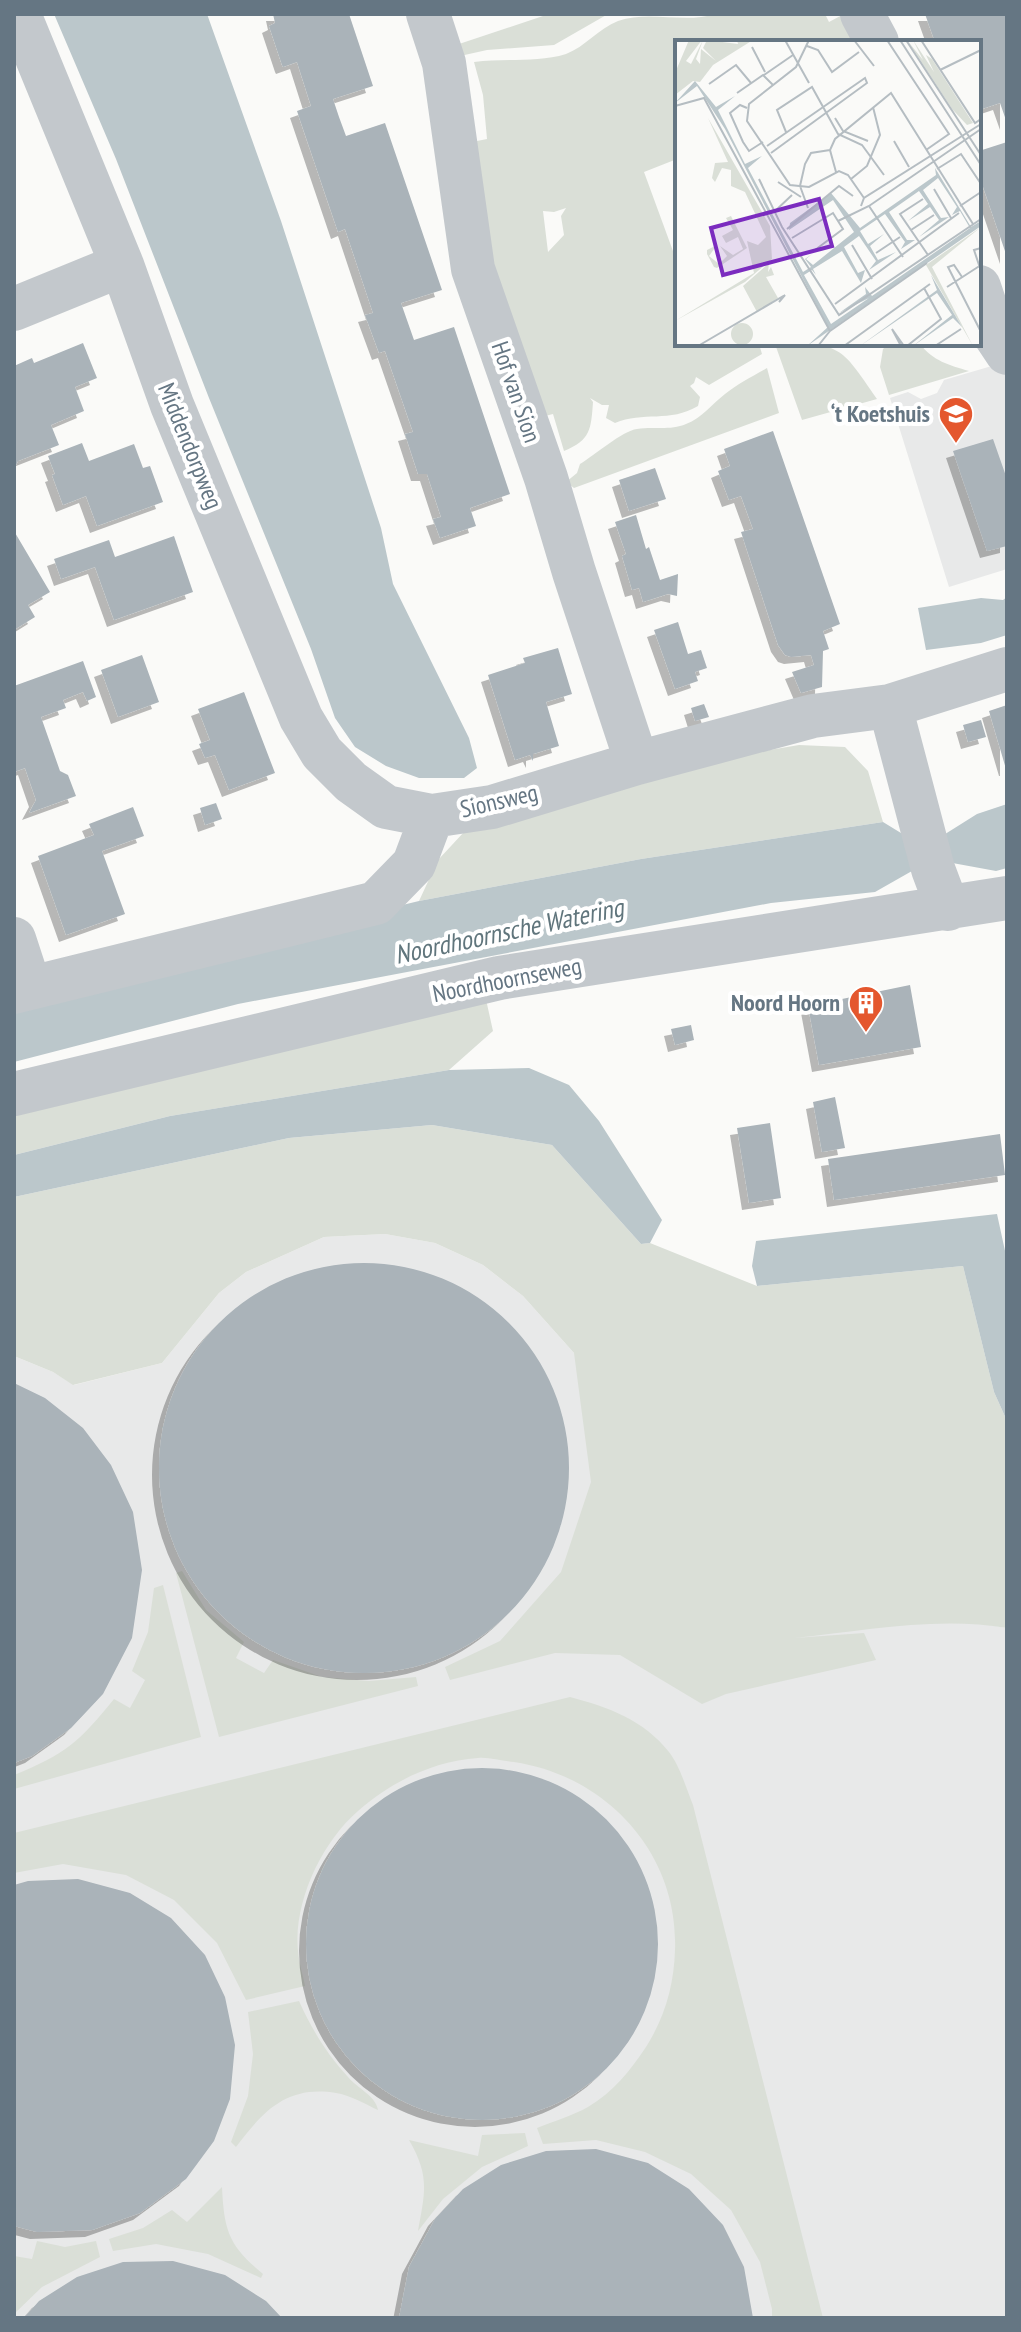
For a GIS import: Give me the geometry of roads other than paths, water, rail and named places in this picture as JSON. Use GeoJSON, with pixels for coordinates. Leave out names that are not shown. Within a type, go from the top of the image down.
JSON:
{"type":"FeatureCollection","features":[{"type":"Feature","properties":{"kind":"street","name":"Middendorpweg"},"geometry":{"type":"LineString","coordinates":[[19,14],[122,265],[172,405],[301,718],[322,753],[351,782],[386,807],[432,816]]}},
{"type":"Feature","properties":{"kind":"street","name":"Hof van Sion"},"geometry":{"type":"LineString","coordinates":[[428,14],[444,63],[473,269],[546,478],[637,763]]}},
{"type":"Feature","properties":{"kind":"street"},"geometry":{"type":"LineString","coordinates":[[862,14],[876,40]]}},
{"type":"Feature","properties":{"kind":"street"},"geometry":{"type":"LineString","coordinates":[[14,309],[122,265]]}},
{"type":"Feature","properties":{"kind":"street"},"geometry":{"type":"LineString","coordinates":[[981,293],[995,335],[1007,353]]}},
{"type":"Feature","properties":{"kind":"street","name":"Sionsweg"},"geometry":{"type":"LineString","coordinates":[[22,990],[376,903],[414,864],[432,816],[492,807],[637,763],[813,716],[890,706],[1007,669]]}},
{"type":"Feature","properties":{"kind":"street"},"geometry":{"type":"LineString","coordinates":[[890,706],[936,871]]}},
{"type":"Feature","properties":{"kind":"street","name":"Noordhoornseweg"},"geometry":{"type":"LineString","coordinates":[[14,1094],[499,978],[737,939],[936,871],[1007,898]]}},
{"type":"Feature","properties":{"kind":"street"},"geometry":{"type":"LineString","coordinates":[[14,939],[22,990]]}},
{"type":"Feature","properties":{"kind":"water"},"geometry":{"type":"Polygon","coordinates":[[[54,14],[207,14],[281,221],[381,528],[393,584],[469,738],[477,768],[464,778],[419,778],[386,766],[355,747],[335,718],[311,649],[116,159],[54,14]]]}},
{"type":"Feature","properties":{"kind":"water"},"geometry":{"type":"Polygon","coordinates":[[[1007,597],[1007,635],[981,643],[926,650],[918,608],[981,598],[1003,600],[1007,597]]]}},
{"type":"Feature","properties":{"kind":"water","name":"Noordhoornsche Watering"},"geometry":{"type":"Polygon","coordinates":[[[1007,804],[1007,868],[996,871],[947,862],[919,867],[875,892],[771,903],[238,1004],[14,1062],[14,999],[419,901],[641,859],[883,822],[914,841],[942,836],[977,814],[1007,804]]]}},
{"type":"Feature","properties":{"kind":"water"},"geometry":{"type":"Polygon","coordinates":[[[529,1068],[569,1085],[599,1121],[662,1220],[650,1243],[641,1244],[552,1145],[432,1125],[289,1138],[14,1197],[14,1155],[170,1116],[449,1070],[529,1068]]]}},
{"type":"Feature","properties":{"kind":"water"},"geometry":{"type":"Polygon","coordinates":[[[997,1214],[1007,1260],[1007,1421],[994,1392],[963,1266],[757,1286],[752,1266],[756,1241],[997,1214]]]}},
{"type":"Feature","properties":{"kind":"place","name":"‘t Koetshuis"},"geometry":{"type":"Point","coordinates":[956,445]}},
{"type":"Feature","properties":{"kind":"place","name":"Noord Hoorn"},"geometry":{"type":"Point","coordinates":[866,1034]}}]}
